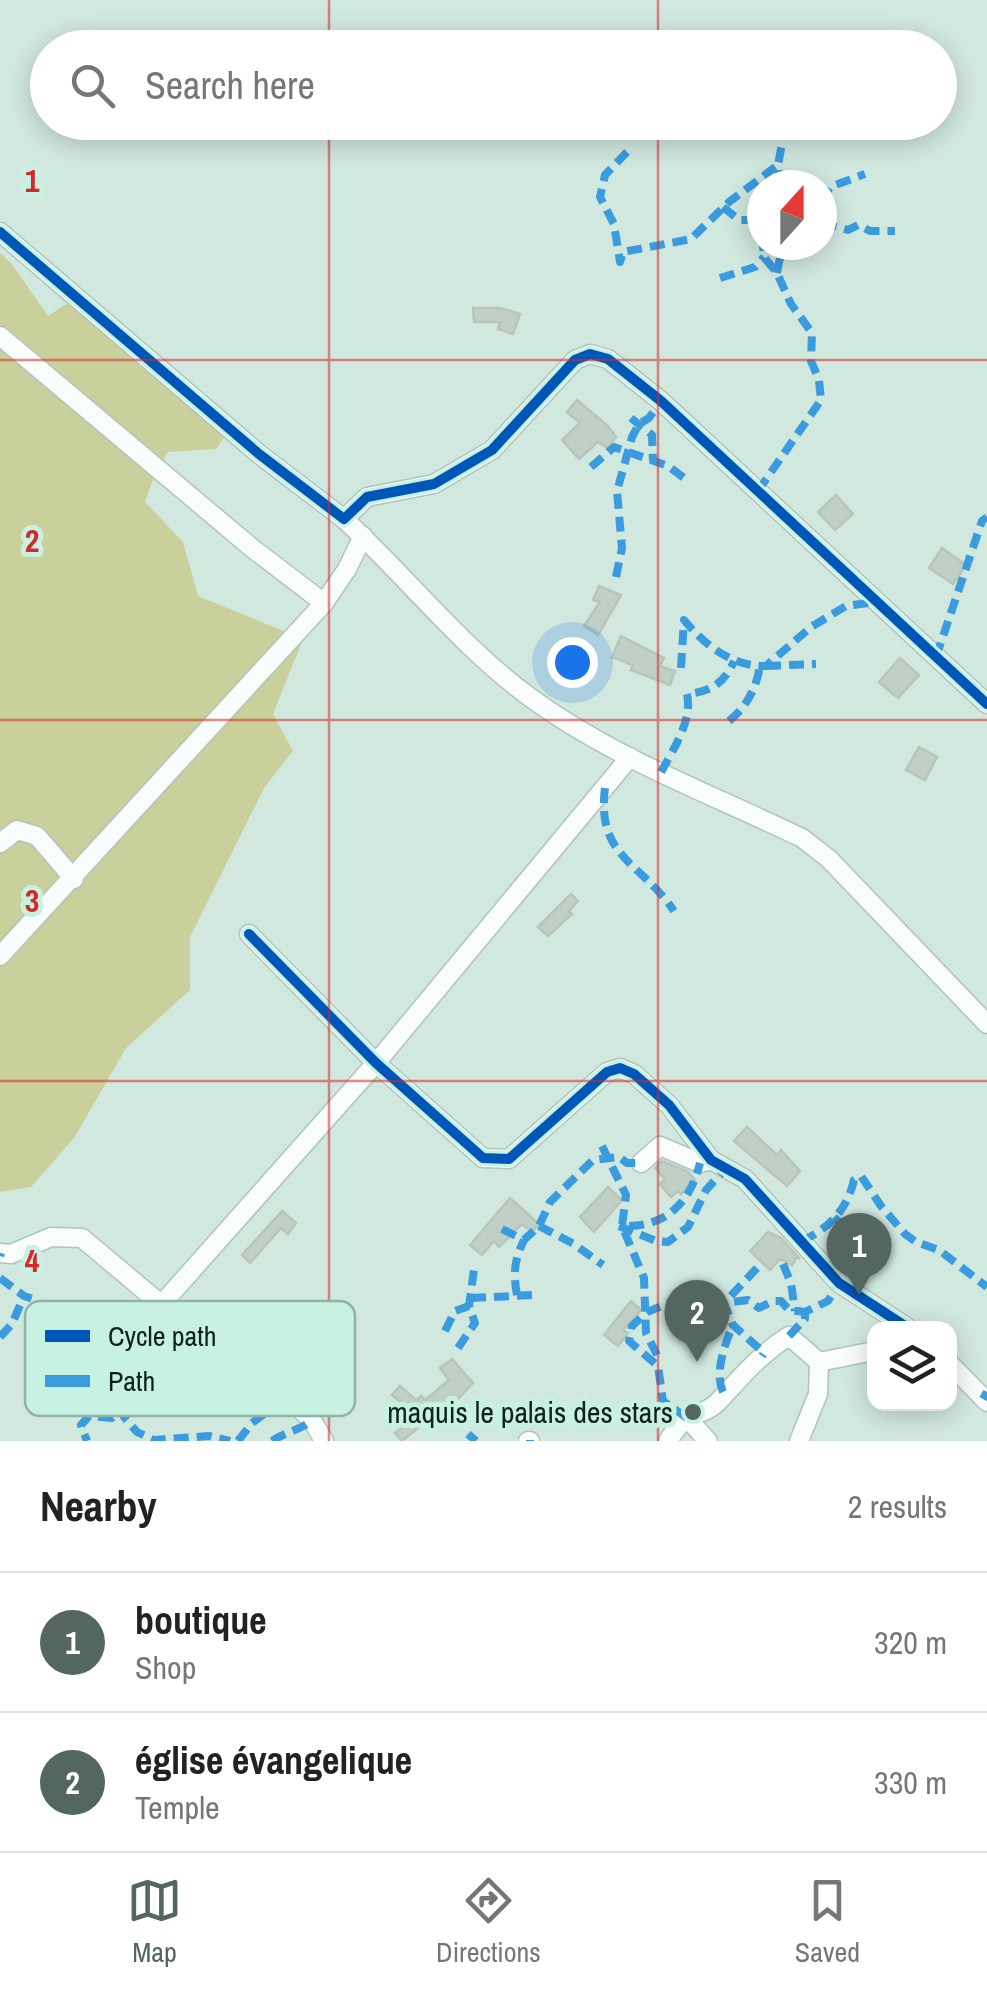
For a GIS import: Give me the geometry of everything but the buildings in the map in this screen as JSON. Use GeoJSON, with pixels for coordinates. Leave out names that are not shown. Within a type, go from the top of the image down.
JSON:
{"type":"FeatureCollection","features":[{"type":"Feature","properties":{"kind":"street"},"geometry":{"type":"LineString","coordinates":[[0,232],[248,445],[344,519],[475,650],[528,697],[590,738],[802,838],[842,872],[987,1024]]}},
{"type":"Feature","properties":{"kind":"street"},"geometry":{"type":"LineString","coordinates":[[0,336],[252,548],[324,603]]}},
{"type":"Feature","properties":{"kind":"street"},"geometry":{"type":"LineString","coordinates":[[344,519],[367,497],[434,484],[464,469],[492,450],[575,360],[590,354],[608,359],[662,401],[987,704]]}},
{"type":"Feature","properties":{"kind":"street"},"geometry":{"type":"LineString","coordinates":[[0,956],[324,603],[363,536]]}},
{"type":"Feature","properties":{"kind":"street"},"geometry":{"type":"LineString","coordinates":[[165,1301],[376,1062],[630,757]]}},
{"type":"Feature","properties":{"kind":"street"},"geometry":{"type":"LineString","coordinates":[[0,842],[17,830],[37,836],[74,878]]}},
{"type":"Feature","properties":{"kind":"street"},"geometry":{"type":"LineString","coordinates":[[249,934],[376,1062],[483,1158],[509,1159],[607,1072],[620,1068],[634,1074],[669,1104],[711,1160],[745,1179],[840,1281],[898,1321]]}},
{"type":"Feature","properties":{"kind":"street"},"geometry":{"type":"LineString","coordinates":[[641,1163],[660,1146],[700,1163],[711,1160]]}},
{"type":"Feature","properties":{"kind":"street"},"geometry":{"type":"LineString","coordinates":[[0,1252],[10,1254],[51,1238],[82,1238],[155,1301]]}},
{"type":"Feature","properties":{"kind":"street"},"geometry":{"type":"LineString","coordinates":[[668,1441],[686,1418],[704,1412],[720,1400],[749,1366],[789,1336],[819,1362]]}},
{"type":"Feature","properties":{"kind":"street"},"geometry":{"type":"LineString","coordinates":[[819,1362],[867,1352]]}},
{"type":"Feature","properties":{"kind":"street"},"geometry":{"type":"LineString","coordinates":[[799,1441],[818,1394],[819,1362]]}},
{"type":"Feature","properties":{"kind":"street"},"geometry":{"type":"LineString","coordinates":[[957,1371],[987,1402]]}},
{"type":"Feature","properties":{"kind":"street"},"geometry":{"type":"LineString","coordinates":[[308,1416],[324,1441]]}},
{"type":"Feature","properties":{"kind":"street"},"geometry":{"type":"LineString","coordinates":[[686,1418],[708,1441]]}},
{"type":"Feature","properties":{"kind":"green space"},"geometry":{"type":"Polygon","coordinates":[[[0,253],[48,316],[66,304],[91,312],[228,432],[216,449],[168,452],[145,502],[183,542],[198,596],[303,639],[273,714],[293,751],[264,788],[190,937],[190,990],[126,1048],[74,1138],[31,1187],[0,1192],[0,253]]]}},
{"type":"Feature","properties":{"kind":"marked path"},"geometry":{"type":"LineString","coordinates":[[778,170],[783,140]]}},
{"type":"Feature","properties":{"kind":"marked path"},"geometry":{"type":"LineString","coordinates":[[627,152],[605,175],[600,197],[614,224],[620,262],[623,252],[691,239],[729,202],[778,165]]}},
{"type":"Feature","properties":{"kind":"marked path"},"geometry":{"type":"LineString","coordinates":[[837,184],[865,174]]}},
{"type":"Feature","properties":{"kind":"marked path"},"geometry":{"type":"LineString","coordinates":[[723,207],[739,220],[747,220]]}},
{"type":"Feature","properties":{"kind":"marked path"},"geometry":{"type":"LineString","coordinates":[[837,227],[848,230],[858,225],[870,231],[895,231]]}},
{"type":"Feature","properties":{"kind":"marked path"},"geometry":{"type":"LineString","coordinates":[[720,278],[755,267],[761,260]]}},
{"type":"Feature","properties":{"kind":"marked path"},"geometry":{"type":"LineString","coordinates":[[758,491],[821,400],[819,380],[811,361],[812,333],[766,260]]}},
{"type":"Feature","properties":{"kind":"marked path"},"geometry":{"type":"LineString","coordinates":[[777,273],[780,260]]}},
{"type":"Feature","properties":{"kind":"marked path"},"geometry":{"type":"LineString","coordinates":[[616,577],[622,548],[617,491],[632,437],[661,401]]}},
{"type":"Feature","properties":{"kind":"marked path"},"geometry":{"type":"LineString","coordinates":[[631,418],[652,435],[653,461]]}},
{"type":"Feature","properties":{"kind":"marked path"},"geometry":{"type":"LineString","coordinates":[[591,467],[614,447],[668,466],[688,481]]}},
{"type":"Feature","properties":{"kind":"marked path"},"geometry":{"type":"LineString","coordinates":[[936,657],[982,521],[987,517]]}},
{"type":"Feature","properties":{"kind":"marked path"},"geometry":{"type":"LineString","coordinates":[[681,668],[684,620],[720,653],[742,663],[766,666],[811,627],[846,606],[876,602]]}},
{"type":"Feature","properties":{"kind":"marked path"},"geometry":{"type":"LineString","coordinates":[[661,772],[685,724],[687,694],[716,685],[734,661]]}},
{"type":"Feature","properties":{"kind":"marked path"},"geometry":{"type":"LineString","coordinates":[[766,666],[816,664]]}},
{"type":"Feature","properties":{"kind":"marked path"},"geometry":{"type":"LineString","coordinates":[[729,721],[750,696],[760,666]]}},
{"type":"Feature","properties":{"kind":"marked path"},"geometry":{"type":"LineString","coordinates":[[605,788],[604,811],[614,844],[674,911]]}},
{"type":"Feature","properties":{"kind":"marked path"},"geometry":{"type":"LineString","coordinates":[[602,1146],[626,1195],[622,1226],[644,1278],[646,1333],[658,1357]]}},
{"type":"Feature","properties":{"kind":"marked path"},"geometry":{"type":"LineString","coordinates":[[502,1229],[524,1240],[539,1226],[550,1202],[593,1160],[619,1157],[627,1163],[641,1163]]}},
{"type":"Feature","properties":{"kind":"marked path"},"geometry":{"type":"LineString","coordinates":[[629,1226],[656,1221],[676,1208],[691,1188],[700,1163]]}},
{"type":"Feature","properties":{"kind":"marked path"},"geometry":{"type":"LineString","coordinates":[[619,1226],[668,1242],[688,1227],[706,1190],[727,1167]]}},
{"type":"Feature","properties":{"kind":"marked path"},"geometry":{"type":"LineString","coordinates":[[802,1241],[836,1217],[854,1180],[861,1176],[905,1234],[939,1250],[987,1287]]}},
{"type":"Feature","properties":{"kind":"marked path"},"geometry":{"type":"LineString","coordinates":[[834,1217],[858,1241]]}},
{"type":"Feature","properties":{"kind":"marked path"},"geometry":{"type":"LineString","coordinates":[[539,1226],[603,1265]]}},
{"type":"Feature","properties":{"kind":"marked path"},"geometry":{"type":"LineString","coordinates":[[517,1295],[515,1267],[524,1240]]}},
{"type":"Feature","properties":{"kind":"marked path"},"geometry":{"type":"LineString","coordinates":[[783,1264],[791,1283],[795,1311]]}},
{"type":"Feature","properties":{"kind":"marked path"},"geometry":{"type":"LineString","coordinates":[[757,1268],[724,1303],[733,1325],[764,1353],[762,1356]]}},
{"type":"Feature","properties":{"kind":"marked path"},"geometry":{"type":"LineString","coordinates":[[458,1348],[475,1323],[469,1306],[474,1269]]}},
{"type":"Feature","properties":{"kind":"marked path"},"geometry":{"type":"LineString","coordinates":[[0,1278],[37,1301]]}},
{"type":"Feature","properties":{"kind":"marked path"},"geometry":{"type":"LineString","coordinates":[[789,1336],[805,1319],[805,1312],[828,1301],[839,1283]]}},
{"type":"Feature","properties":{"kind":"marked path"},"geometry":{"type":"LineString","coordinates":[[471,1298],[534,1295]]}},
{"type":"Feature","properties":{"kind":"marked path"},"geometry":{"type":"LineString","coordinates":[[0,1337],[12,1324],[24,1296]]}},
{"type":"Feature","properties":{"kind":"marked path"},"geometry":{"type":"LineString","coordinates":[[687,1418],[663,1401],[658,1366],[629,1341],[632,1326],[647,1312],[682,1298],[705,1296],[724,1303],[748,1300],[759,1308],[781,1301],[789,1310],[805,1312]]}},
{"type":"Feature","properties":{"kind":"marked path"},"geometry":{"type":"LineString","coordinates":[[445,1331],[455,1311],[469,1306]]}},
{"type":"Feature","properties":{"kind":"marked path"},"geometry":{"type":"LineString","coordinates":[[723,1392],[720,1367],[733,1325]]}},
{"type":"Feature","properties":{"kind":"marked path"},"geometry":{"type":"LineString","coordinates":[[983,1399],[987,1392]]}},
{"type":"Feature","properties":{"kind":"marked path"},"geometry":{"type":"LineString","coordinates":[[89,1416],[114,1416]]}},
{"type":"Feature","properties":{"kind":"marked path"},"geometry":{"type":"LineString","coordinates":[[87,1441],[81,1425],[89,1416]]}},
{"type":"Feature","properties":{"kind":"marked path"},"geometry":{"type":"LineString","coordinates":[[124,1416],[137,1432],[154,1440],[209,1436],[230,1441]]}},
{"type":"Feature","properties":{"kind":"marked path"},"geometry":{"type":"LineString","coordinates":[[238,1441],[261,1416]]}},
{"type":"Feature","properties":{"kind":"marked path"},"geometry":{"type":"LineString","coordinates":[[272,1441],[312,1420]]}},
{"type":"Feature","properties":{"kind":"marked path"},"geometry":{"type":"LineString","coordinates":[[468,1434],[476,1441]]}},
{"type":"Feature","properties":{"kind":"cycle path"},"geometry":{"type":"LineString","coordinates":[[0,232],[259,454],[344,519],[367,497],[434,484],[492,450],[575,360],[590,354],[608,359],[661,401],[987,704]]}},
{"type":"Feature","properties":{"kind":"cycle path"},"geometry":{"type":"LineString","coordinates":[[249,934],[376,1063],[483,1158],[509,1159],[607,1072],[620,1068],[634,1074],[669,1105],[711,1160],[745,1179],[839,1283],[897,1321]]}},
{"type":"Feature","properties":{"kind":"place","name":"boutique"},"geometry":{"type":"Point","coordinates":[859,1295]}},
{"type":"Feature","properties":{"kind":"place","name":"église évangelique"},"geometry":{"type":"Point","coordinates":[697,1362]}},
{"type":"Feature","properties":{"kind":"place","name":"maquis le palais des stars"},"geometry":{"type":"Point","coordinates":[693,1412]}}]}
